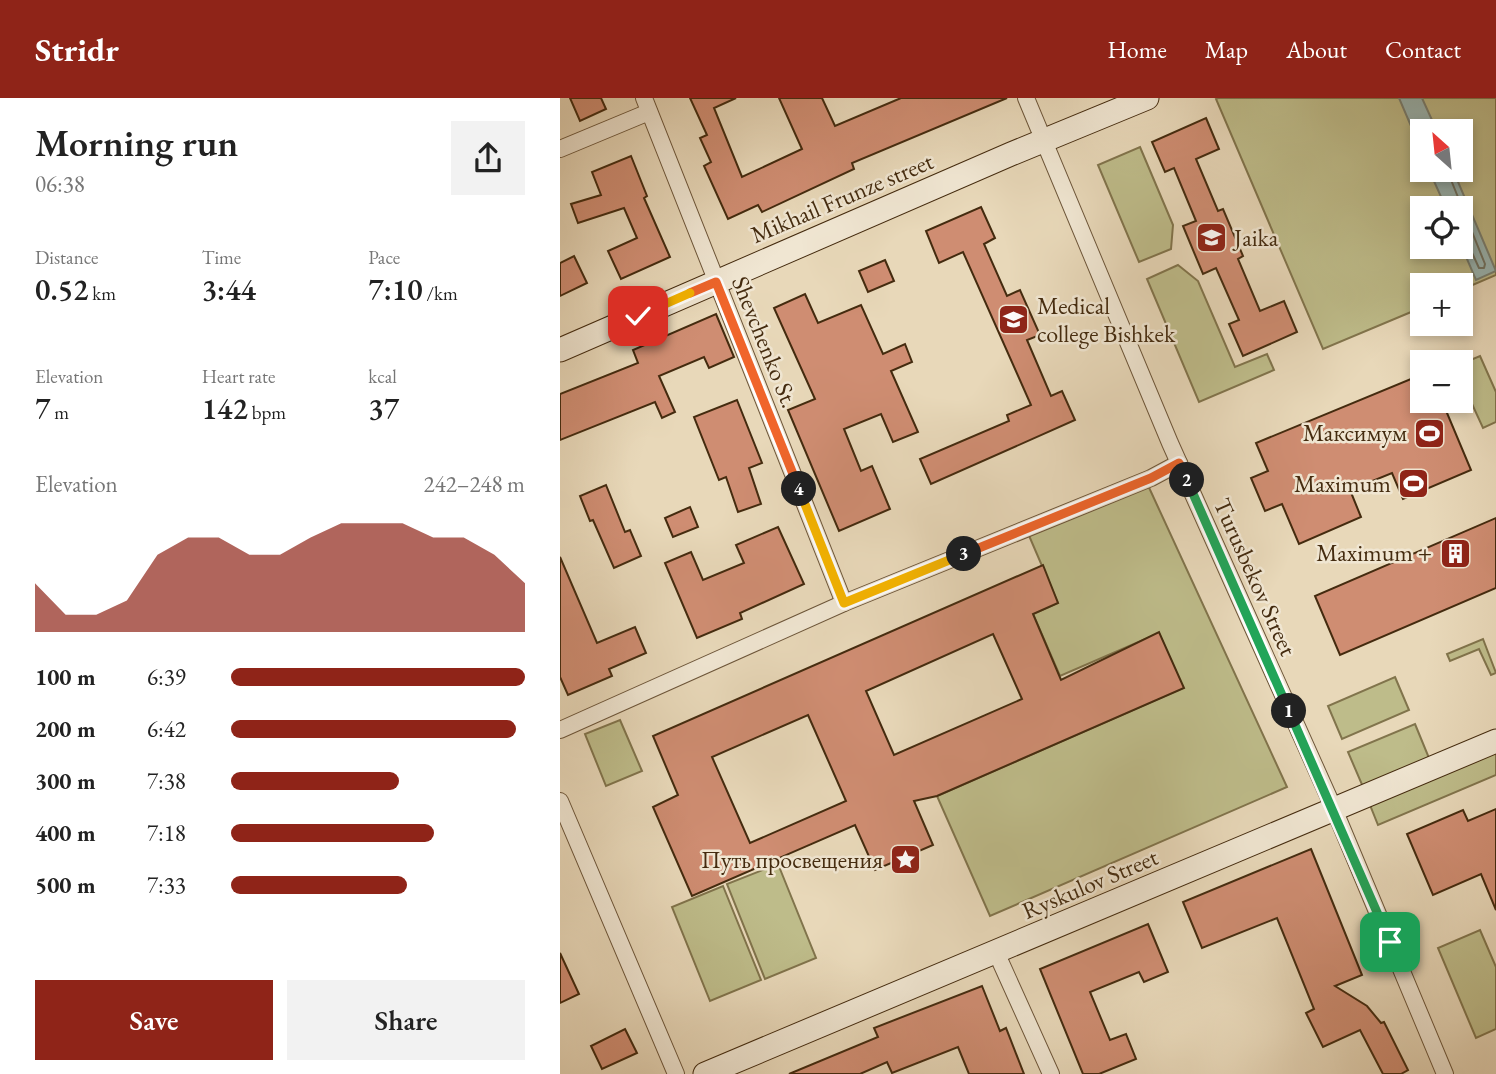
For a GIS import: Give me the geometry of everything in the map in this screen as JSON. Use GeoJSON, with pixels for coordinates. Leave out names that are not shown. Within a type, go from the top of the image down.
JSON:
{"type":"FeatureCollection","features":[{"type":"Feature","properties":{"kind":"street","name":"Turusbekov Street"},"geometry":{"type":"LineString","coordinates":[[1026,98],[1179,463],[1334,810],[1445,1074]]}},
{"type":"Feature","properties":{"kind":"street","name":"Mikhail Frunze street"},"geometry":{"type":"LineString","coordinates":[[560,349],[1147,98]]}},
{"type":"Feature","properties":{"kind":"street"},"geometry":{"type":"LineString","coordinates":[[560,149],[646,105]]}},
{"type":"Feature","properties":{"kind":"street","name":"Shevchenko St."},"geometry":{"type":"LineString","coordinates":[[646,105],[844,603]]}},
{"type":"Feature","properties":{"kind":"street"},"geometry":{"type":"LineString","coordinates":[[560,730],[844,603],[1151,478],[1179,463]]}},
{"type":"Feature","properties":{"kind":"street","name":"Ryskulov Street"},"geometry":{"type":"LineString","coordinates":[[705,1074],[1496,741]]}},
{"type":"Feature","properties":{"kind":"street"},"geometry":{"type":"LineString","coordinates":[[560,802],[676,1074]]}},
{"type":"Feature","properties":{"kind":"street"},"geometry":{"type":"LineString","coordinates":[[996,952],[1051,1074]]}},
{"type":"Feature","properties":{"kind":"shaded area"},"geometry":{"type":"Polygon","coordinates":[[[1496,98],[1496,275],[1473,285],[1473,273],[1410,273],[1410,312],[1323,349],[1216,99],[1496,98]]]}},
{"type":"Feature","properties":{"kind":"shaded area"},"geometry":{"type":"Polygon","coordinates":[[[1140,147],[1173,225],[1171,249],[1139,262],[1098,165],[1140,147]]]}},
{"type":"Feature","properties":{"kind":"shaded area"},"geometry":{"type":"Polygon","coordinates":[[[1178,265],[1198,281],[1235,367],[1267,354],[1274,370],[1199,402],[1147,279],[1178,265]]]}},
{"type":"Feature","properties":{"kind":"shaded area"},"geometry":{"type":"Polygon","coordinates":[[[1480,356],[1496,392],[1496,422],[1483,428],[1473,406],[1473,359],[1480,356]]]}},
{"type":"Feature","properties":{"kind":"shaded area"},"geometry":{"type":"Polygon","coordinates":[[[1146,481],[1287,787],[990,916],[937,796],[1183,688],[1159,633],[1060,676],[1033,614],[1058,603],[1027,531],[1146,481]]]}},
{"type":"Feature","properties":{"kind":"shaded area"},"geometry":{"type":"Polygon","coordinates":[[[1483,639],[1496,673],[1491,675],[1479,649],[1450,661],[1447,654],[1483,639]]]}},
{"type":"Feature","properties":{"kind":"shaded area"},"geometry":{"type":"Polygon","coordinates":[[[1395,677],[1409,710],[1342,739],[1328,706],[1395,677]]]}},
{"type":"Feature","properties":{"kind":"shaded area"},"geometry":{"type":"Polygon","coordinates":[[[620,720],[642,771],[606,786],[585,734],[620,720]]]}},
{"type":"Feature","properties":{"kind":"shaded area"},"geometry":{"type":"Polygon","coordinates":[[[1415,724],[1429,758],[1363,787],[1348,752],[1415,724]]]}},
{"type":"Feature","properties":{"kind":"shaded area"},"geometry":{"type":"Polygon","coordinates":[[[1496,752],[1496,775],[1378,825],[1370,805],[1496,752]]]}},
{"type":"Feature","properties":{"kind":"shaded area"},"geometry":{"type":"Polygon","coordinates":[[[778,864],[816,958],[765,979],[727,884],[778,864]]]}},
{"type":"Feature","properties":{"kind":"shaded area"},"geometry":{"type":"Polygon","coordinates":[[[723,886],[761,980],[710,1001],[672,907],[723,886]]]}},
{"type":"Feature","properties":{"kind":"shaded area"},"geometry":{"type":"Polygon","coordinates":[[[1480,930],[1496,967],[1496,1029],[1476,1038],[1438,948],[1480,930]]]}},
{"type":"Feature","properties":{"kind":"water"},"geometry":{"type":"Polygon","coordinates":[[[1399,98],[1422,98],[1432,119],[1410,119],[1410,124],[1399,98]]]}},
{"type":"Feature","properties":{"kind":"water"},"geometry":{"type":"Polygon","coordinates":[[[1434,182],[1458,182],[1464,196],[1441,196],[1434,182]]]}},
{"type":"Feature","properties":{"kind":"water"},"geometry":{"type":"Polygon","coordinates":[[[1473,217],[1496,271],[1476,280],[1467,259],[1473,259],[1473,217]]]}},
{"type":"Feature","properties":{"kind":"building"},"geometry":{"type":"Polygon","coordinates":[[[570,98],[601,98],[606,109],[580,121],[570,98]]]}},
{"type":"Feature","properties":{"kind":"building"},"geometry":{"type":"Polygon","coordinates":[[[690,98],[736,98],[714,108],[742,177],[802,149],[779,98],[822,98],[835,126],[901,98],[1007,98],[852,163],[854,169],[762,212],[758,205],[728,219],[704,166],[711,162],[700,138],[707,135],[690,98]]]}},
{"type":"Feature","properties":{"kind":"building","name":"Jaika"},"geometry":{"type":"Polygon","coordinates":[[[1206,118],[1219,149],[1196,159],[1218,211],[1223,209],[1243,256],[1238,259],[1260,311],[1284,301],[1297,332],[1243,356],[1229,324],[1239,320],[1216,268],[1203,274],[1183,226],[1196,221],[1174,168],[1165,172],[1152,142],[1206,118]]]}},
{"type":"Feature","properties":{"kind":"building"},"geometry":{"type":"Polygon","coordinates":[[[631,156],[647,196],[644,198],[670,257],[621,279],[608,251],[637,238],[624,208],[578,223],[571,204],[601,195],[592,172],[631,156]]]}},
{"type":"Feature","properties":{"kind":"building"},"geometry":{"type":"Polygon","coordinates":[[[981,207],[995,238],[984,244],[1007,296],[1020,290],[1040,335],[1027,340],[1051,396],[1062,391],[1075,420],[931,484],[920,459],[1009,421],[1007,415],[1031,405],[963,252],[939,263],[926,231],[981,207]]]}},
{"type":"Feature","properties":{"kind":"building"},"geometry":{"type":"Polygon","coordinates":[[[574,256],[587,283],[560,296],[560,263],[574,256]]]}},
{"type":"Feature","properties":{"kind":"building"},"geometry":{"type":"Polygon","coordinates":[[[885,260],[894,281],[868,292],[859,271],[885,260]]]}},
{"type":"Feature","properties":{"kind":"building"},"geometry":{"type":"Polygon","coordinates":[[[805,294],[818,323],[861,305],[883,354],[905,344],[912,362],[891,371],[918,432],[893,442],[881,414],[844,429],[861,471],[872,466],[890,509],[839,531],[788,410],[815,399],[774,308],[805,294]]]}},
{"type":"Feature","properties":{"kind":"building"},"geometry":{"type":"Polygon","coordinates":[[[716,314],[734,357],[709,368],[704,357],[659,376],[675,412],[662,418],[655,402],[560,440],[560,394],[638,363],[633,350],[716,314]]]}},
{"type":"Feature","properties":{"kind":"building"},"geometry":{"type":"Polygon","coordinates":[[[1410,379],[1410,413],[1447,413],[1471,470],[1403,499],[1392,473],[1350,490],[1361,517],[1299,544],[1282,504],[1265,511],[1251,478],[1268,471],[1256,443],[1410,379]]]}},
{"type":"Feature","properties":{"kind":"building"},"geometry":{"type":"Polygon","coordinates":[[[737,400],[762,463],[749,468],[761,504],[738,512],[726,477],[719,480],[694,417],[737,400]]]}},
{"type":"Feature","properties":{"kind":"building"},"geometry":{"type":"Polygon","coordinates":[[[606,485],[625,532],[630,530],[641,556],[614,568],[580,496],[606,485]]]}},
{"type":"Feature","properties":{"kind":"building"},"geometry":{"type":"Polygon","coordinates":[[[690,507],[698,527],[673,537],[665,518],[690,507]]]}},
{"type":"Feature","properties":{"kind":"building","name":"Maximum +"},"geometry":{"type":"Polygon","coordinates":[[[1496,518],[1496,588],[1340,655],[1315,596],[1496,518]]]}},
{"type":"Feature","properties":{"kind":"building"},"geometry":{"type":"Polygon","coordinates":[[[778,527],[804,584],[740,613],[742,619],[697,638],[665,563],[691,552],[703,580],[744,563],[736,545],[778,527]]]}},
{"type":"Feature","properties":{"kind":"building"},"geometry":{"type":"Polygon","coordinates":[[[560,557],[597,643],[635,627],[646,653],[609,669],[612,676],[568,695],[560,677],[560,557]]]}},
{"type":"Feature","properties":{"kind":"building"},"geometry":{"type":"Polygon","coordinates":[[[1043,565],[1058,603],[1033,614],[1061,680],[1159,632],[1184,688],[937,796],[914,801],[933,845],[875,870],[855,825],[692,896],[653,807],[678,795],[653,736],[1043,565]],[[993,634],[866,691],[894,755],[1022,699],[993,634]],[[808,715],[712,757],[750,843],[846,801],[808,715]]]}},
{"type":"Feature","properties":{"kind":"building"},"geometry":{"type":"Polygon","coordinates":[[[1496,809],[1496,910],[1481,874],[1433,895],[1407,834],[1463,810],[1468,821],[1496,809]]]}},
{"type":"Feature","properties":{"kind":"building"},"geometry":{"type":"Polygon","coordinates":[[[1311,849],[1362,975],[1335,986],[1367,1006],[1381,1023],[1384,1022],[1408,1070],[1401,1074],[1383,1074],[1360,1030],[1323,1047],[1306,1013],[1314,1009],[1277,918],[1202,948],[1183,902],[1311,849]]]}},
{"type":"Feature","properties":{"kind":"building"},"geometry":{"type":"Polygon","coordinates":[[[1148,924],[1168,972],[1144,982],[1139,972],[1090,992],[1110,1040],[1126,1034],[1136,1059],[1099,1074],[1083,1074],[1040,969],[1148,924]]]}},
{"type":"Feature","properties":{"kind":"building"},"geometry":{"type":"Polygon","coordinates":[[[560,953],[579,994],[560,1003],[560,953]]]}},
{"type":"Feature","properties":{"kind":"building"},"geometry":{"type":"Polygon","coordinates":[[[982,986],[1000,1031],[1006,1028],[1024,1074],[969,1074],[958,1047],[892,1073],[887,1062],[860,1074],[789,1074],[878,1037],[874,1028],[982,986]]]}},
{"type":"Feature","properties":{"kind":"building"},"geometry":{"type":"Polygon","coordinates":[[[625,1029],[637,1053],[602,1069],[591,1046],[625,1029]]]}},
{"type":"Feature","properties":{"kind":"place","name":"Jaika"},"geometry":{"type":"Point","coordinates":[1211,238]}},
{"type":"Feature","properties":{"kind":"place","name":"Medical college Bishkek"},"geometry":{"type":"Point","coordinates":[1014,320]}},
{"type":"Feature","properties":{"kind":"place","name":"Максимум"},"geometry":{"type":"Point","coordinates":[1430,433]}},
{"type":"Feature","properties":{"kind":"place","name":"Maximum"},"geometry":{"type":"Point","coordinates":[1414,484]}},
{"type":"Feature","properties":{"kind":"place","name":"Maximum +"},"geometry":{"type":"Point","coordinates":[1455,553]}},
{"type":"Feature","properties":{"kind":"place","name":"Путь просвещения"},"geometry":{"type":"Point","coordinates":[906,860]}},
{"type":"Feature","properties":{"kind":"route"},"geometry":{"type":"LineString","coordinates":[[638,316],[716,282],[844,603],[1151,478],[1179,463],[1390,942]]}}]}
